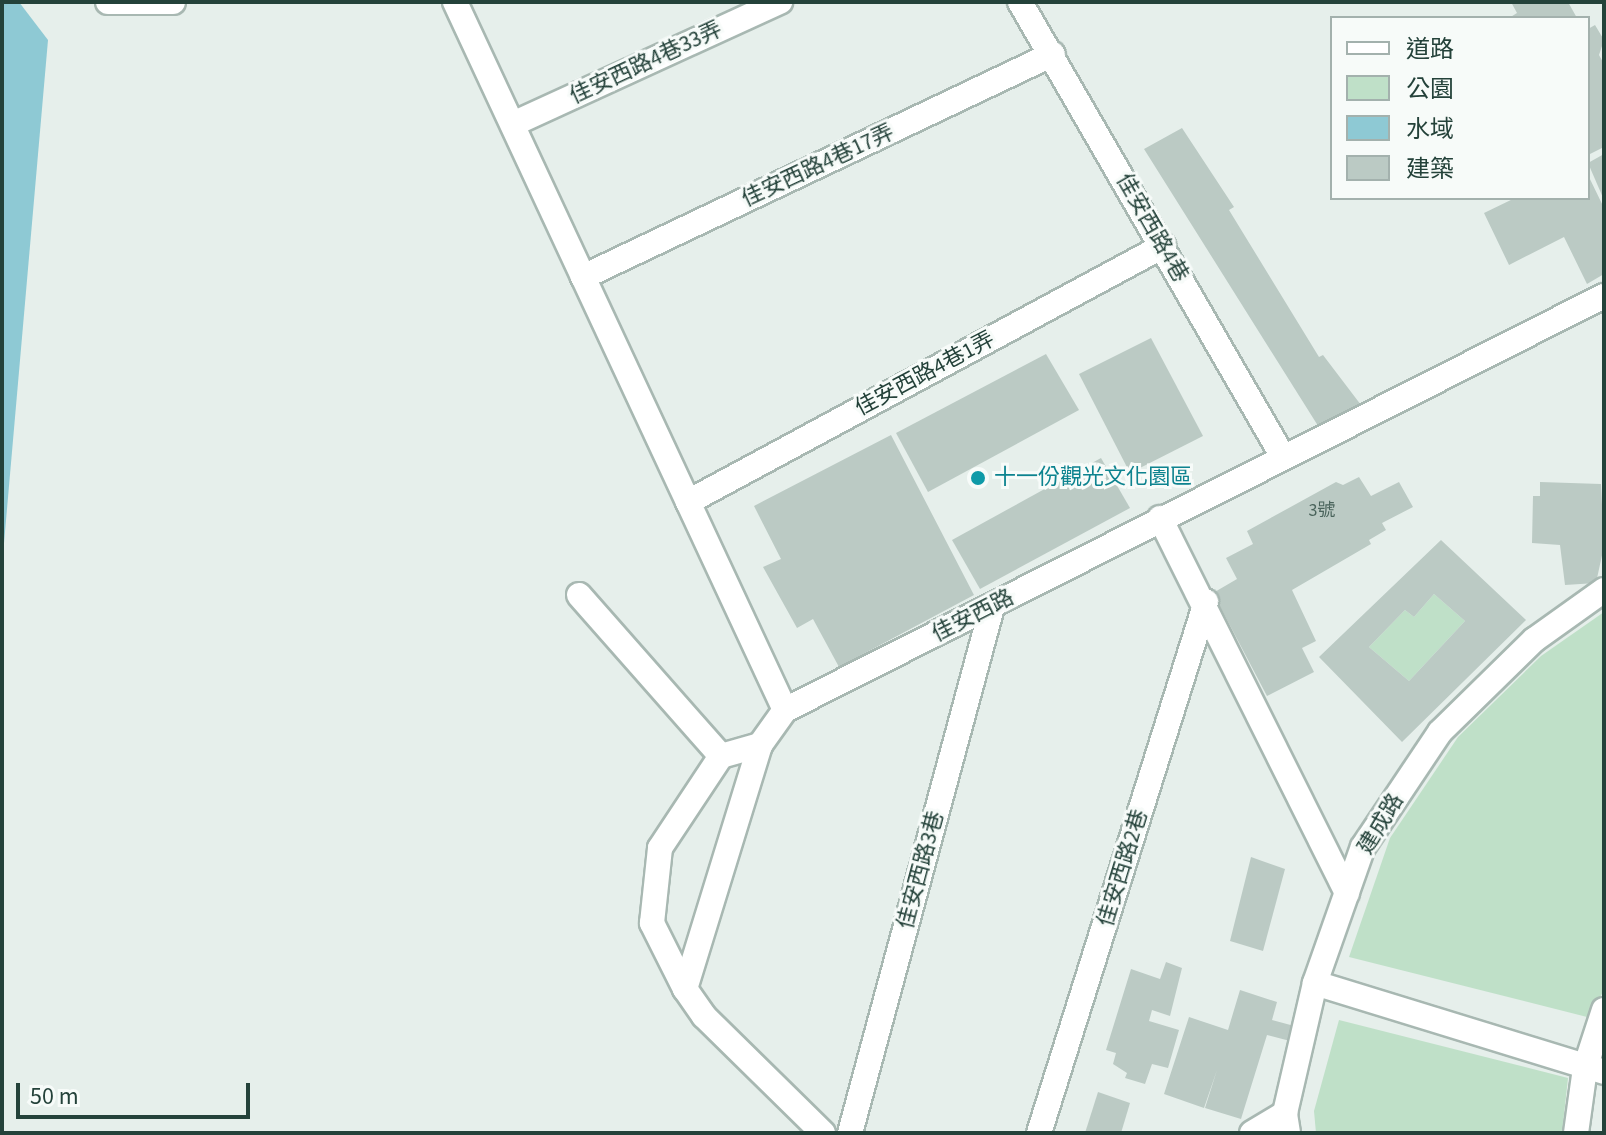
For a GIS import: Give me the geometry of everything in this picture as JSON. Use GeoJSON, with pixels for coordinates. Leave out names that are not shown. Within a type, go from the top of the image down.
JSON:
{"type":"FeatureCollection","features":[{"type":"Feature","properties":{"kind":"street"},"geometry":{"type":"LineString","coordinates":[[108,2],[173,2]]}},
{"type":"Feature","properties":{"kind":"street"},"geometry":{"type":"LineString","coordinates":[[455,2],[785,710]]}},
{"type":"Feature","properties":{"kind":"street","name":"佳安西路4巷33弄"},"geometry":{"type":"LineString","coordinates":[[513,124],[780,2]]}},
{"type":"Feature","properties":{"kind":"street","name":"佳安西路4巷"},"geometry":{"type":"LineString","coordinates":[[1020,2],[1053,54],[1282,455]]}},
{"type":"Feature","properties":{"kind":"street","name":"佳安西路4巷17弄"},"geometry":{"type":"LineString","coordinates":[[583,277],[1053,54]]}},
{"type":"Feature","properties":{"kind":"street","name":"佳安西路4巷1弄"},"geometry":{"type":"LineString","coordinates":[[688,502],[1163,246]]}},
{"type":"Feature","properties":{"kind":"street","name":"佳安西路"},"geometry":{"type":"LineString","coordinates":[[685,989],[760,745],[785,710],[992,607],[1282,455],[1604,296]]}},
{"type":"Feature","properties":{"kind":"street"},"geometry":{"type":"LineString","coordinates":[[1160,518],[1206,602],[1347,893]]}},
{"type":"Feature","properties":{"kind":"street","name":"建成路"},"geometry":{"type":"LineString","coordinates":[[1286,1123],[1315,983],[1363,847],[1440,732],[1534,640],[1604,590]]}},
{"type":"Feature","properties":{"kind":"street"},"geometry":{"type":"LineString","coordinates":[[579,595],[721,756]]}},
{"type":"Feature","properties":{"kind":"street","name":"佳安西路2巷"},"geometry":{"type":"LineString","coordinates":[[1039,1133],[1206,602]]}},
{"type":"Feature","properties":{"kind":"street","name":"佳安西路3巷"},"geometry":{"type":"LineString","coordinates":[[850,1133],[992,607]]}},
{"type":"Feature","properties":{"kind":"street"},"geometry":{"type":"LineString","coordinates":[[760,745],[721,756],[660,848],[652,923],[685,989],[704,1016],[823,1133]]}},
{"type":"Feature","properties":{"kind":"street"},"geometry":{"type":"LineString","coordinates":[[1315,983],[1594,1070]]}},
{"type":"Feature","properties":{"kind":"street"},"geometry":{"type":"LineString","coordinates":[[1576,1133],[1594,1070],[1604,1010]]}},
{"type":"Feature","properties":{"kind":"street"},"geometry":{"type":"LineString","coordinates":[[1252,1133],[1286,1123]]}},
{"type":"Feature","properties":{"kind":"green space"},"geometry":{"type":"Polygon","coordinates":[[[1434,594],[1465,621],[1409,681],[1369,647],[1405,610],[1414,617],[1434,594]]]}},
{"type":"Feature","properties":{"kind":"green space"},"geometry":{"type":"Polygon","coordinates":[[[1604,612],[1604,989],[1591,1018],[1349,957],[1390,838],[1458,737],[1541,656],[1604,612]]]}},
{"type":"Feature","properties":{"kind":"green space"},"geometry":{"type":"Polygon","coordinates":[[[1339,1020],[1568,1078],[1562,1133],[1316,1133],[1314,1111],[1339,1020]]]}},
{"type":"Feature","properties":{"kind":"water"},"geometry":{"type":"Polygon","coordinates":[[[2,2],[19,2],[48,40],[2,566],[2,2]]]}},
{"type":"Feature","properties":{"kind":"building"},"geometry":{"type":"Polygon","coordinates":[[[1511,2],[1568,2],[1576,16],[1512,16],[1517,13],[1511,2]]]}},
{"type":"Feature","properties":{"kind":"building"},"geometry":{"type":"Polygon","coordinates":[[[1595,25],[1604,40],[1599,55],[1604,64],[1604,147],[1590,154],[1590,28],[1595,25]]]}},
{"type":"Feature","properties":{"kind":"building"},"geometry":{"type":"Polygon","coordinates":[[[1182,128],[1234,207],[1229,210],[1319,357],[1323,355],[1361,405],[1320,429],[1144,149],[1182,128]]]}},
{"type":"Feature","properties":{"kind":"building"},"geometry":{"type":"Polygon","coordinates":[[[1604,154],[1604,200],[1590,168],[1590,162],[1604,154]]]}},
{"type":"Feature","properties":{"kind":"building"},"geometry":{"type":"Polygon","coordinates":[[[1590,179],[1604,208],[1604,274],[1587,284],[1564,237],[1509,265],[1484,213],[1511,200],[1590,200],[1590,179]]]}},
{"type":"Feature","properties":{"kind":"building"},"geometry":{"type":"Polygon","coordinates":[[[1151,338],[1203,436],[1130,473],[1079,374],[1151,338]]]}},
{"type":"Feature","properties":{"kind":"building"},"geometry":{"type":"Polygon","coordinates":[[[1046,354],[1079,410],[928,492],[896,433],[1046,354]]]}},
{"type":"Feature","properties":{"kind":"building"},"geometry":{"type":"Polygon","coordinates":[[[891,435],[974,595],[839,667],[813,619],[797,628],[763,567],[781,559],[754,506],[891,435]]]}},
{"type":"Feature","properties":{"kind":"building"},"geometry":{"type":"Polygon","coordinates":[[[1101,458],[1130,508],[980,589],[952,540],[1101,458]]]}},
{"type":"Feature","properties":{"kind":"building"},"geometry":{"type":"Polygon","coordinates":[[[1359,477],[1371,496],[1399,482],[1413,507],[1382,523],[1386,530],[1369,540],[1371,544],[1292,590],[1316,641],[1302,648],[1314,672],[1267,696],[1213,593],[1237,579],[1226,558],[1253,544],[1247,531],[1336,482],[1343,485],[1359,477]]]}},
{"type":"Feature","properties":{"kind":"building"},"geometry":{"type":"Polygon","coordinates":[[[1540,482],[1601,484],[1604,546],[1596,583],[1565,585],[1560,545],[1532,543],[1533,496],[1540,496],[1540,482]]]}},
{"type":"Feature","properties":{"kind":"building"},"geometry":{"type":"Polygon","coordinates":[[[1441,540],[1526,620],[1402,742],[1319,657],[1441,540]],[[1434,594],[1414,617],[1405,610],[1369,647],[1409,681],[1465,621],[1434,594]]]}},
{"type":"Feature","properties":{"kind":"building"},"geometry":{"type":"Polygon","coordinates":[[[1251,857],[1285,869],[1263,951],[1230,941],[1251,857]]]}},
{"type":"Feature","properties":{"kind":"building"},"geometry":{"type":"Polygon","coordinates":[[[1166,962],[1182,968],[1170,1016],[1152,1010],[1149,1021],[1179,1030],[1168,1068],[1152,1064],[1145,1084],[1125,1078],[1127,1073],[1113,1064],[1116,1053],[1106,1050],[1131,969],[1160,979],[1166,962]]]}},
{"type":"Feature","properties":{"kind":"building"},"geometry":{"type":"Polygon","coordinates":[[[1240,990],[1277,1002],[1272,1020],[1298,1027],[1294,1042],[1267,1035],[1241,1119],[1205,1108],[1217,1070],[1204,1108],[1164,1094],[1189,1017],[1228,1030],[1240,990]]]}},
{"type":"Feature","properties":{"kind":"building"},"geometry":{"type":"Polygon","coordinates":[[[1098,1092],[1130,1103],[1121,1133],[1085,1133],[1098,1092]]]}},
{"type":"Feature","properties":{"kind":"place","name":"十一份觀光文化園區"},"geometry":{"type":"Point","coordinates":[978,478]}}]}
